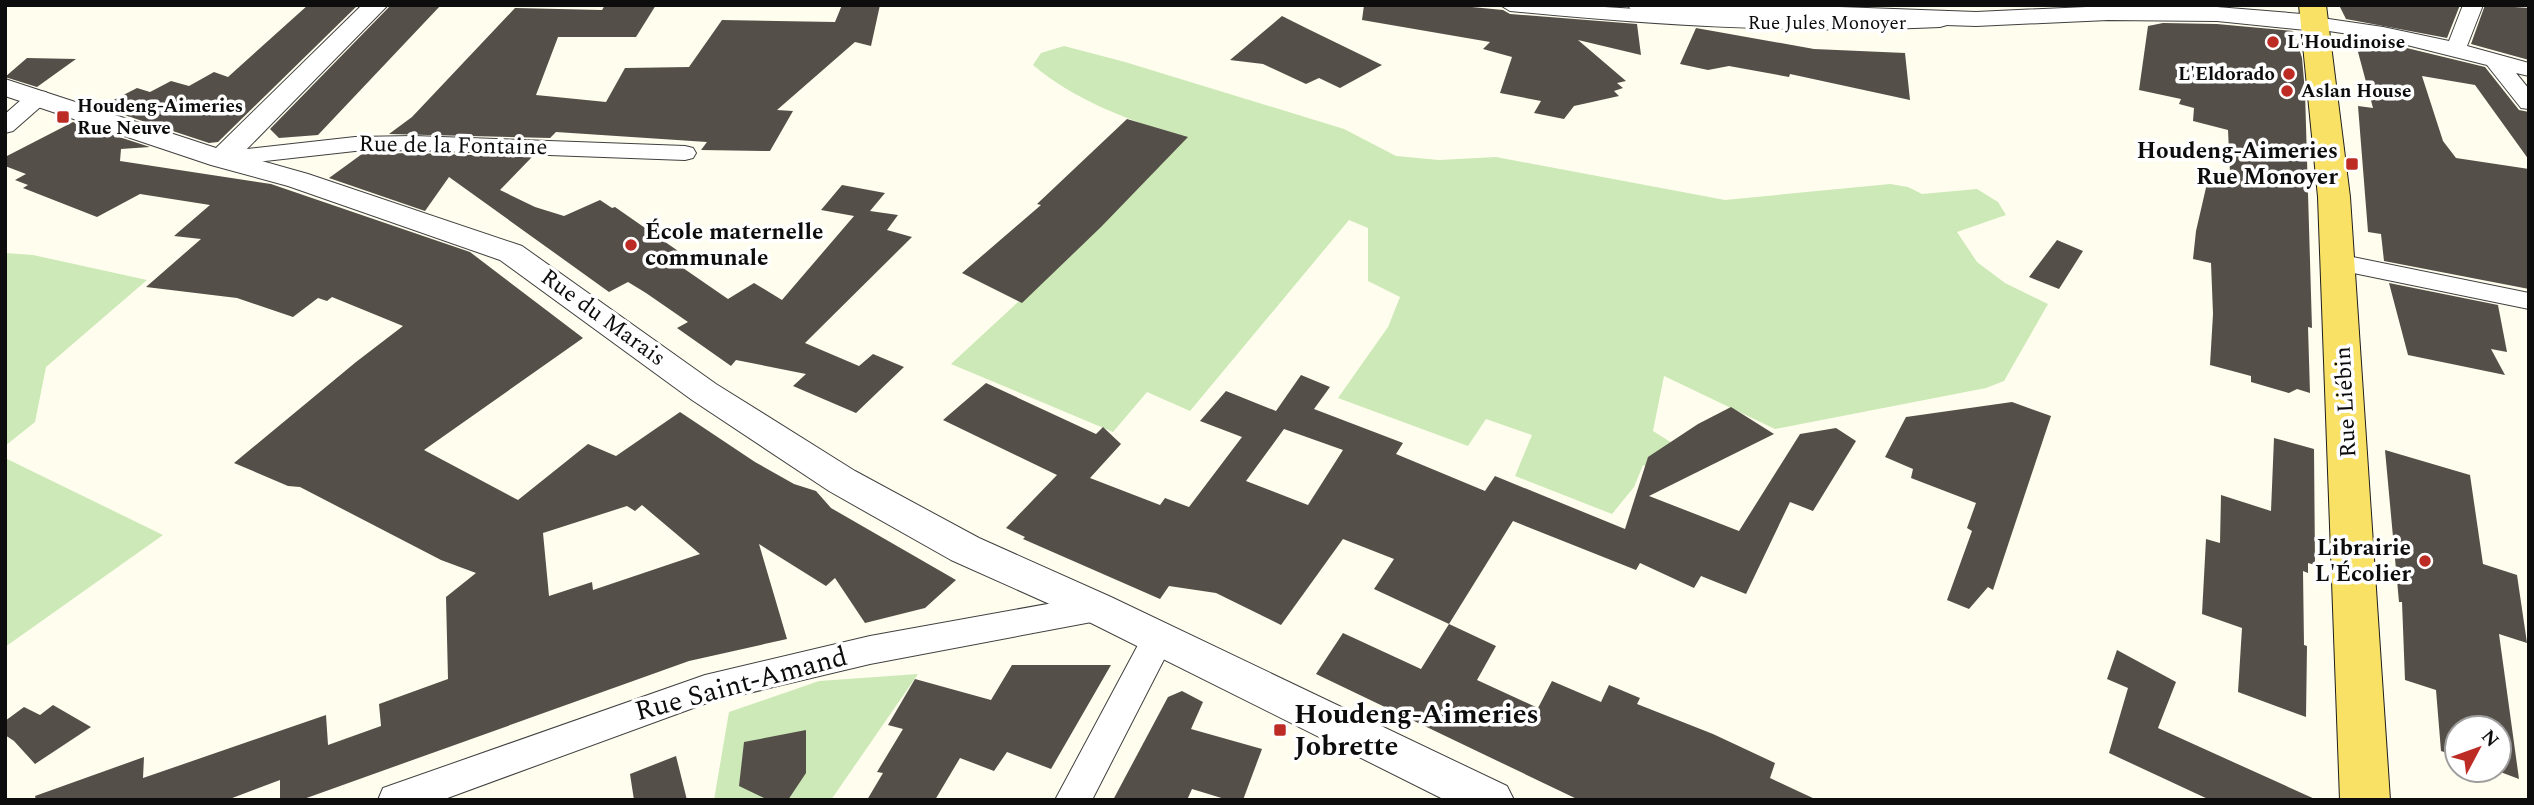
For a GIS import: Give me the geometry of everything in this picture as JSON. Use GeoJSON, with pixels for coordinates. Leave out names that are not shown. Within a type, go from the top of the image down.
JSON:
{"type":"FeatureCollection","features":[{"type":"Feature","properties":{"kind":"main road","name":"Rue Liébin"},"geometry":{"type":"LineString","coordinates":[[2314,14],[2334,197],[2365,800]]}},
{"type":"Feature","properties":{"kind":"street"},"geometry":{"type":"LineString","coordinates":[[222,159],[376,5]]}},
{"type":"Feature","properties":{"kind":"street","name":"Rue Jules Monoyer"},"geometry":{"type":"LineString","coordinates":[[1510,5],[1676,20],[1868,26],[2142,13],[2314,14]]}},
{"type":"Feature","properties":{"kind":"street","name":"Rue Jules Monoyer"},"geometry":{"type":"LineString","coordinates":[[1640,5],[1704,10],[1976,19]]}},
{"type":"Feature","properties":{"kind":"street"},"geometry":{"type":"LineString","coordinates":[[2456,49],[2473,5]]}},
{"type":"Feature","properties":{"kind":"street"},"geometry":{"type":"LineString","coordinates":[[2314,14],[2529,70]]}},
{"type":"Feature","properties":{"kind":"street"},"geometry":{"type":"LineString","coordinates":[[2496,62],[2529,103]]}},
{"type":"Feature","properties":{"kind":"street","name":"Rue du Marais"},"geometry":{"type":"LineString","coordinates":[[5,87],[222,159],[325,188],[511,253],[713,398],[842,481],[965,549],[1097,608],[1491,800]]}},
{"type":"Feature","properties":{"kind":"street"},"geometry":{"type":"LineString","coordinates":[[5,126],[38,97]]}},
{"type":"Feature","properties":{"kind":"street","name":"Rue de la Fontaine"},"geometry":{"type":"LineString","coordinates":[[222,159],[355,144],[414,143],[685,153]]}},
{"type":"Feature","properties":{"kind":"street"},"geometry":{"type":"LineString","coordinates":[[2338,262],[2529,301]]}},
{"type":"Feature","properties":{"kind":"street","name":"Rue Saint-Amand"},"geometry":{"type":"LineString","coordinates":[[396,800],[705,689],[870,650],[1097,608]]}},
{"type":"Feature","properties":{"kind":"street"},"geometry":{"type":"LineString","coordinates":[[1073,800],[1158,640]]}},
{"type":"Feature","properties":{"kind":"green space"},"geometry":{"type":"Polygon","coordinates":[[[1064,46],[1344,129],[1396,156],[1439,160],[1496,157],[1725,200],[1890,184],[1908,187],[1922,194],[1977,189],[1998,202],[2006,215],[1957,232],[1977,262],[2005,283],[2048,304],[2004,381],[1986,388],[1775,429],[1664,376],[1653,431],[1672,443],[1654,470],[1643,465],[1634,487],[1612,514],[1515,476],[1532,435],[1486,419],[1468,446],[1338,398],[1388,327],[1400,297],[1368,281],[1368,228],[1349,220],[1190,411],[1147,392],[1113,432],[951,364],[1096,230],[1181,137],[1085,99],[1049,78],[1033,65],[1041,53],[1064,46]]]}},
{"type":"Feature","properties":{"kind":"green space"},"geometry":{"type":"Polygon","coordinates":[[[5,253],[33,255],[147,280],[46,367],[35,422],[5,446],[5,253]]]}},
{"type":"Feature","properties":{"kind":"green space"},"geometry":{"type":"Polygon","coordinates":[[[5,458],[163,535],[5,647],[5,458]]]}},
{"type":"Feature","properties":{"kind":"green space"},"geometry":{"type":"Polygon","coordinates":[[[918,674],[831,800],[714,800],[729,712],[819,681],[918,674]]]}},
{"type":"Feature","properties":{"kind":"building"},"geometry":{"type":"Polygon","coordinates":[[[308,5],[358,5],[218,142],[209,143],[100,107],[137,88],[150,92],[171,81],[189,86],[214,72],[228,77],[308,5]]]}},
{"type":"Feature","properties":{"kind":"building"},"geometry":{"type":"Polygon","coordinates":[[[391,5],[441,5],[318,135],[279,138],[270,129],[391,5]]]}},
{"type":"Feature","properties":{"kind":"building"},"geometry":{"type":"Polygon","coordinates":[[[605,5],[656,5],[636,37],[558,37],[536,95],[606,102],[625,68],[689,67],[722,20],[835,22],[842,5],[880,5],[871,46],[855,42],[777,110],[793,111],[770,151],[701,150],[707,142],[556,132],[550,138],[389,134],[412,117],[515,8],[602,10],[605,5]]]}},
{"type":"Feature","properties":{"kind":"building"},"geometry":{"type":"Polygon","coordinates":[[[1364,5],[1451,5],[1503,10],[1510,14],[1637,24],[1641,55],[1578,40],[1626,81],[1617,83],[1623,88],[1614,91],[1619,96],[1574,106],[1564,119],[1534,113],[1541,101],[1500,93],[1512,57],[1483,49],[1490,42],[1362,20],[1364,5]]]}},
{"type":"Feature","properties":{"kind":"building"},"geometry":{"type":"Polygon","coordinates":[[[2339,5],[2460,5],[2447,38],[2346,19],[2339,5]]]}},
{"type":"Feature","properties":{"kind":"building"},"geometry":{"type":"Polygon","coordinates":[[[2485,5],[2529,8],[2529,60],[2471,44],[2485,5]]]}},
{"type":"Feature","properties":{"kind":"building"},"geometry":{"type":"Polygon","coordinates":[[[1282,16],[1382,65],[1340,88],[1319,78],[1306,84],[1263,64],[1230,60],[1282,16]]]}},
{"type":"Feature","properties":{"kind":"building"},"geometry":{"type":"Polygon","coordinates":[[[2163,23],[2217,24],[2293,31],[2302,58],[2305,92],[2312,328],[2308,327],[2310,393],[2297,389],[2289,393],[2251,382],[2251,376],[2210,365],[2213,314],[2211,263],[2193,259],[2196,231],[2208,179],[2230,173],[2228,130],[2193,121],[2194,108],[2179,104],[2181,99],[2139,90],[2148,26],[2163,23]]]}},
{"type":"Feature","properties":{"kind":"building"},"geometry":{"type":"Polygon","coordinates":[[[1696,28],[1814,49],[1905,53],[1910,100],[1790,74],[1789,77],[1729,66],[1708,70],[1680,64],[1696,28]]]}},
{"type":"Feature","properties":{"kind":"building"},"geometry":{"type":"Polygon","coordinates":[[[2354,37],[2485,67],[2519,110],[2529,112],[2529,160],[2475,85],[2422,76],[2443,141],[2456,158],[2529,169],[2529,289],[2384,261],[2381,234],[2368,232],[2358,106],[2373,108],[2354,37]]]}},
{"type":"Feature","properties":{"kind":"building"},"geometry":{"type":"Polygon","coordinates":[[[27,58],[76,59],[37,87],[5,77],[27,58]]]}},
{"type":"Feature","properties":{"kind":"building"},"geometry":{"type":"Polygon","coordinates":[[[1127,119],[1188,137],[1101,227],[1022,303],[962,273],[1041,205],[1037,204],[1127,119]]]}},
{"type":"Feature","properties":{"kind":"building"},"geometry":{"type":"Polygon","coordinates":[[[73,122],[150,147],[121,149],[120,161],[271,184],[470,252],[583,338],[424,450],[518,500],[588,444],[616,456],[680,412],[755,462],[794,484],[816,491],[831,508],[956,580],[925,608],[865,623],[835,578],[826,586],[759,544],[787,639],[689,661],[301,800],[280,800],[280,780],[227,800],[36,800],[35,796],[144,757],[143,778],[326,715],[328,745],[381,726],[379,704],[448,679],[446,597],[476,573],[441,560],[300,487],[288,486],[234,463],[403,326],[332,297],[327,301],[318,298],[293,317],[237,298],[146,287],[201,239],[174,236],[210,205],[140,194],[97,217],[23,188],[28,185],[15,180],[26,174],[5,166],[5,157],[73,122]],[[642,505],[635,511],[627,506],[543,533],[549,596],[592,582],[593,590],[700,554],[642,505]]]}},
{"type":"Feature","properties":{"kind":"building"},"geometry":{"type":"Polygon","coordinates":[[[362,154],[532,157],[500,190],[535,207],[564,216],[600,200],[612,208],[615,207],[681,253],[670,259],[728,299],[754,283],[782,300],[854,216],[821,210],[842,185],[885,193],[870,211],[898,215],[887,230],[912,237],[805,343],[859,366],[873,354],[904,367],[856,413],[793,386],[806,374],[736,360],[731,366],[677,328],[688,322],[646,293],[628,282],[609,292],[449,177],[425,211],[329,178],[362,154]]]}},
{"type":"Feature","properties":{"kind":"building"},"geometry":{"type":"Polygon","coordinates":[[[2057,240],[2083,251],[2059,289],[2029,277],[2057,240]]]}},
{"type":"Feature","properties":{"kind":"building"},"geometry":{"type":"Polygon","coordinates":[[[2389,283],[2498,305],[2507,352],[2491,349],[2505,375],[2408,355],[2389,283]]]}},
{"type":"Feature","properties":{"kind":"building"},"geometry":{"type":"Polygon","coordinates":[[[1301,375],[1330,387],[1314,409],[1403,443],[1396,454],[1485,491],[1495,476],[1625,529],[1648,457],[1698,424],[1731,407],[1774,434],[1649,496],[1739,531],[1800,434],[1836,428],[1856,441],[1813,511],[1790,502],[1746,594],[1701,576],[1694,588],[1640,563],[1636,570],[1513,521],[1449,624],[1374,589],[1394,559],[1343,539],[1281,625],[1216,593],[1169,586],[1160,599],[1023,539],[1025,537],[1006,528],[1057,475],[943,420],[986,383],[1096,434],[1103,427],[1121,444],[1090,478],[1160,505],[1165,498],[1189,507],[1242,437],[1200,421],[1226,391],[1276,411],[1301,375]],[[1284,429],[1246,481],[1308,505],[1343,450],[1284,429]]]}},
{"type":"Feature","properties":{"kind":"building"},"geometry":{"type":"Polygon","coordinates":[[[2012,402],[2051,416],[1993,590],[1988,587],[1969,609],[1947,600],[1972,531],[1967,528],[1976,503],[1911,478],[1913,469],[1885,457],[1906,417],[2012,402]]]}},
{"type":"Feature","properties":{"kind":"building"},"geometry":{"type":"Polygon","coordinates":[[[2274,438],[2314,449],[2315,565],[2308,563],[2308,573],[2303,571],[2304,645],[2307,646],[2306,717],[2238,692],[2242,628],[2202,614],[2206,539],[2220,543],[2221,495],[2271,511],[2274,438]]]}},
{"type":"Feature","properties":{"kind":"building"},"geometry":{"type":"Polygon","coordinates":[[[2385,450],[2470,475],[2483,564],[2517,575],[2527,643],[2499,634],[2510,714],[2443,714],[2441,751],[2436,690],[2405,680],[2402,602],[2399,602],[2385,450]]]}},
{"type":"Feature","properties":{"kind":"building"},"geometry":{"type":"Polygon","coordinates":[[[1449,624],[1496,646],[1477,680],[1538,708],[1552,681],[1601,702],[1609,685],[1640,698],[1637,704],[1713,734],[1775,763],[1770,778],[1817,800],[1579,800],[1316,674],[1343,633],[1421,669],[1449,624]]]}},
{"type":"Feature","properties":{"kind":"building"},"geometry":{"type":"Polygon","coordinates":[[[2117,650],[2176,682],[2158,728],[2317,800],[2210,800],[2109,753],[2128,688],[2107,679],[2117,650]]]}},
{"type":"Feature","properties":{"kind":"building"},"geometry":{"type":"Polygon","coordinates":[[[1012,665],[1111,665],[1051,769],[1007,752],[994,771],[960,758],[935,800],[867,800],[883,773],[877,772],[903,729],[888,725],[915,679],[991,700],[1012,665]]]}},
{"type":"Feature","properties":{"kind":"building"},"geometry":{"type":"Polygon","coordinates":[[[1182,691],[1203,702],[1191,729],[1262,749],[1243,800],[1228,800],[1192,789],[1187,800],[1113,800],[1168,697],[1182,691]]]}},
{"type":"Feature","properties":{"kind":"building"},"geometry":{"type":"Polygon","coordinates":[[[53,705],[91,727],[35,764],[5,735],[5,721],[24,707],[40,715],[53,705]]]}},
{"type":"Feature","properties":{"kind":"building"},"geometry":{"type":"Polygon","coordinates":[[[806,730],[806,773],[788,800],[768,800],[739,786],[744,742],[806,730]]]}},
{"type":"Feature","properties":{"kind":"building"},"geometry":{"type":"Polygon","coordinates":[[[2513,736],[2519,779],[2513,777],[2513,736]]]}},
{"type":"Feature","properties":{"kind":"building"},"geometry":{"type":"Polygon","coordinates":[[[676,756],[687,800],[634,800],[630,774],[676,756]]]}},
{"type":"Feature","properties":{"kind":"place","name":"L'Houdinoise"},"geometry":{"type":"Point","coordinates":[2273,42]}},
{"type":"Feature","properties":{"kind":"place","name":"L'Eldorado"},"geometry":{"type":"Point","coordinates":[2289,74]}},
{"type":"Feature","properties":{"kind":"place","name":"Aslan House"},"geometry":{"type":"Point","coordinates":[2287,91]}},
{"type":"Feature","properties":{"kind":"place","name":"Houdeng-Aimeries Rue Neuve"},"geometry":{"type":"Point","coordinates":[63,117]}},
{"type":"Feature","properties":{"kind":"place","name":"Houdeng-Aimeries Rue Monoyer"},"geometry":{"type":"Point","coordinates":[2352,164]}},
{"type":"Feature","properties":{"kind":"place","name":"École maternelle communale"},"geometry":{"type":"Point","coordinates":[631,245]}},
{"type":"Feature","properties":{"kind":"place","name":"Librairie L'Écolier"},"geometry":{"type":"Point","coordinates":[2425,561]}},
{"type":"Feature","properties":{"kind":"place","name":"Houdeng-Aimeries Jobrette"},"geometry":{"type":"Point","coordinates":[1280,730]}}]}
